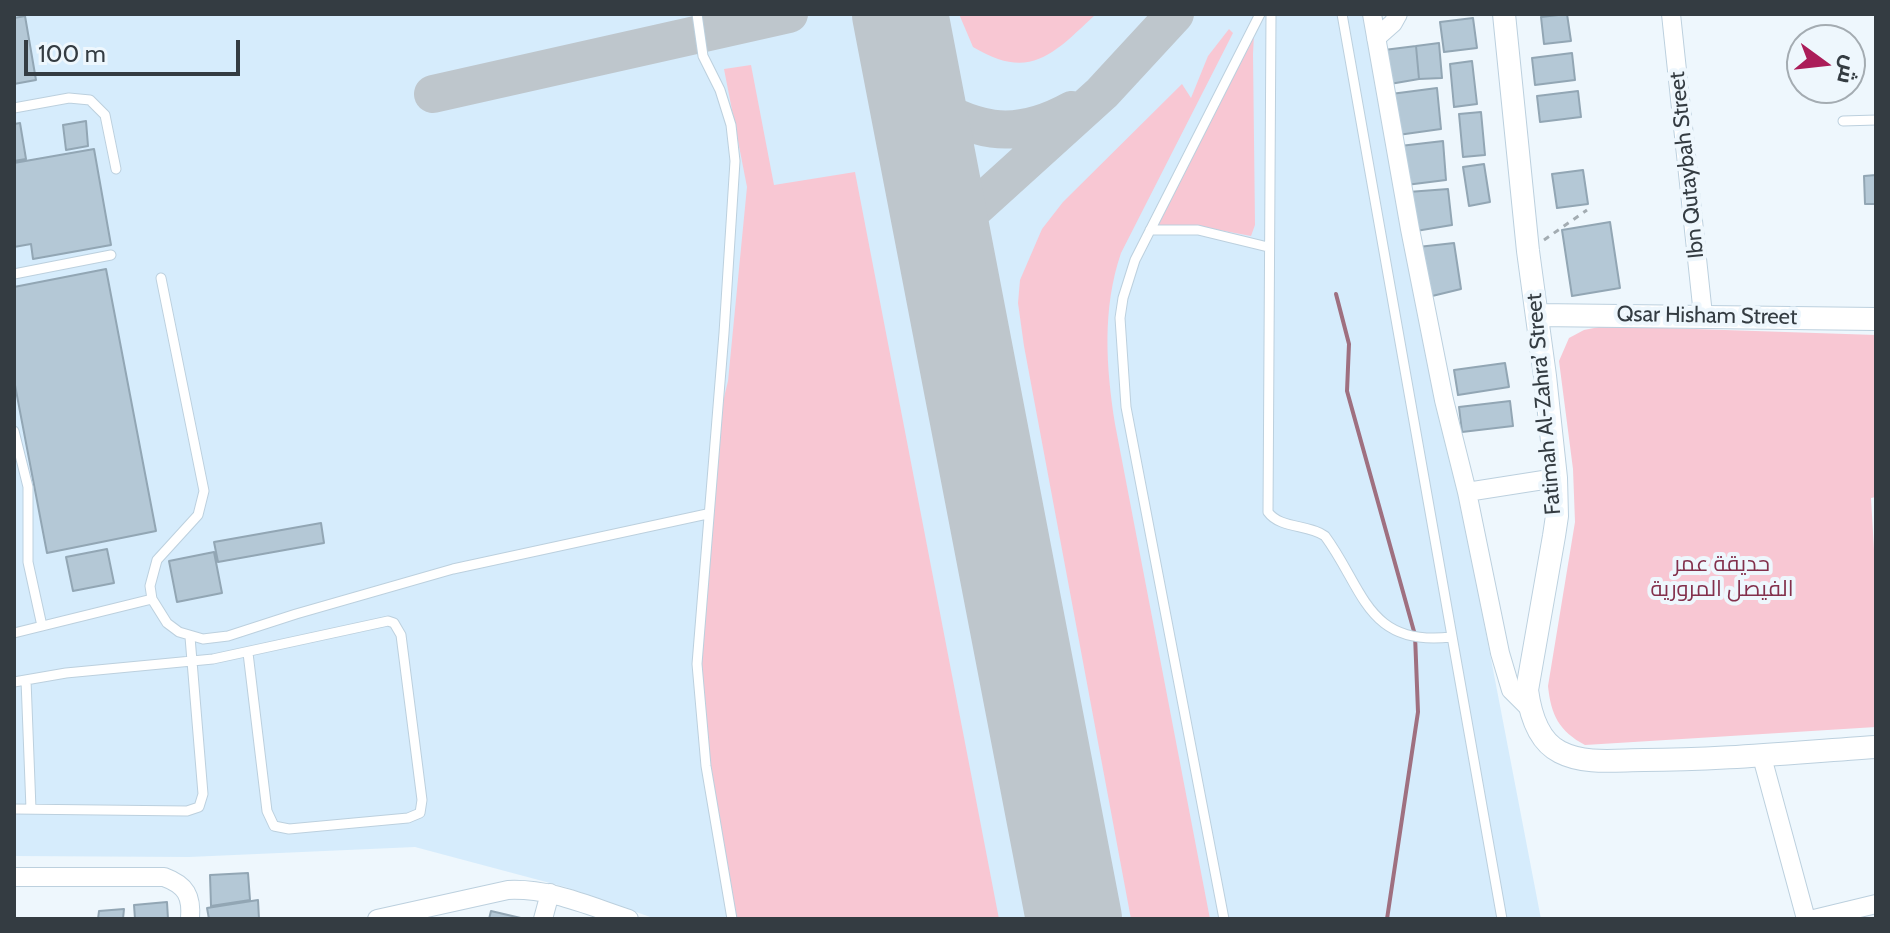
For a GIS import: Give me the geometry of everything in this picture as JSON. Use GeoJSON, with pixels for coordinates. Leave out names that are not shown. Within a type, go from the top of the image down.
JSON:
{"type":"FeatureCollection","features":[{"type":"Feature","properties":{"kind":"street"},"geometry":{"type":"LineString","coordinates":[[1372,14],[1441,385],[1467,492],[1484,582],[1507,680],[1511,690],[1530,709]]}},
{"type":"Feature","properties":{"kind":"street"},"geometry":{"type":"LineString","coordinates":[[1376,38],[1398,14]]}},
{"type":"Feature","properties":{"kind":"street","name":"Fatimah Al-Zahra’ Street"},"geometry":{"type":"LineString","coordinates":[[1504,14],[1528,251],[1556,478],[1557,516],[1527,690],[1530,709],[1545,739],[1557,751],[1586,761],[1762,757],[1876,747]]}},
{"type":"Feature","properties":{"kind":"street","name":"Ibn Qutaybah Street"},"geometry":{"type":"LineString","coordinates":[[1671,14],[1703,315]]}},
{"type":"Feature","properties":{"kind":"street","name":"Qsar Hisham Street"},"geometry":{"type":"LineString","coordinates":[[1537,315],[1876,319]]}},
{"type":"Feature","properties":{"kind":"street"},"geometry":{"type":"LineString","coordinates":[[1467,492],[1556,478]]}},
{"type":"Feature","properties":{"kind":"street"},"geometry":{"type":"LineString","coordinates":[[1762,757],[1806,919]]}},
{"type":"Feature","properties":{"kind":"street"},"geometry":{"type":"LineString","coordinates":[[14,877],[164,877],[181,883],[191,900],[190,919]]}},
{"type":"Feature","properties":{"kind":"street"},"geometry":{"type":"LineString","coordinates":[[377,919],[441,912],[508,890],[527,889],[550,893],[629,919]]}},
{"type":"Feature","properties":{"kind":"street"},"geometry":{"type":"LineString","coordinates":[[543,919],[550,893]]}},
{"type":"Feature","properties":{"kind":"street"},"geometry":{"type":"LineString","coordinates":[[1814,919],[1876,904]]}},
{"type":"Feature","properties":{"kind":"lane"},"geometry":{"type":"LineString","coordinates":[[697,14],[703,56],[720,90],[731,125],[735,161],[724,333],[707,514],[697,688],[706,766],[732,919]]}},
{"type":"Feature","properties":{"kind":"lane"},"geometry":{"type":"LineString","coordinates":[[1224,919],[1126,407],[1120,338],[1123,298],[1135,260],[1260,14]]}},
{"type":"Feature","properties":{"kind":"lane"},"geometry":{"type":"LineString","coordinates":[[1271,14],[1268,512],[1277,521],[1317,530],[1325,536],[1365,605],[1389,626],[1419,638],[1451,637]]}},
{"type":"Feature","properties":{"kind":"lane"},"geometry":{"type":"LineString","coordinates":[[1342,14],[1502,919]]}},
{"type":"Feature","properties":{"kind":"lane"},"geometry":{"type":"LineString","coordinates":[[14,108],[69,98],[90,100],[105,115],[116,169]]}},
{"type":"Feature","properties":{"kind":"lane"},"geometry":{"type":"LineString","coordinates":[[1843,121],[1876,120]]}},
{"type":"Feature","properties":{"kind":"lane"},"geometry":{"type":"LineString","coordinates":[[1150,230],[1198,230],[1268,247]]}},
{"type":"Feature","properties":{"kind":"lane"},"geometry":{"type":"LineString","coordinates":[[14,274],[111,255]]}},
{"type":"Feature","properties":{"kind":"lane"},"geometry":{"type":"LineString","coordinates":[[161,278],[204,491],[198,515],[157,560],[150,586],[152,599],[167,623],[190,637],[228,636],[453,569],[707,514]]}},
{"type":"Feature","properties":{"kind":"lane"},"geometry":{"type":"LineString","coordinates":[[14,431],[28,487],[28,562],[42,626]]}},
{"type":"Feature","properties":{"kind":"lane"},"geometry":{"type":"LineString","coordinates":[[14,633],[152,599]]}},
{"type":"Feature","properties":{"kind":"lane"},"geometry":{"type":"LineString","coordinates":[[14,682],[66,673],[192,662],[248,653],[381,622],[394,623],[401,635],[422,800],[420,813],[408,818],[321,826],[281,829],[274,826],[267,811],[248,653]]}},
{"type":"Feature","properties":{"kind":"lane"},"geometry":{"type":"LineString","coordinates":[[14,809],[187,811],[199,807],[203,794],[190,637]]}},
{"type":"Feature","properties":{"kind":"lane"},"geometry":{"type":"LineString","coordinates":[[26,680],[31,809]]}},
{"type":"Feature","properties":{"kind":"path"},"geometry":{"type":"LineString","coordinates":[[1528,251],[1587,210]]}},
{"type":"Feature","properties":{"kind":"shaded area"},"geometry":{"type":"Polygon","coordinates":[[[14,14],[1367,14],[1541,919],[656,919],[565,887],[415,847],[189,857],[14,856],[14,14]]]}},
{"type":"Feature","properties":{"kind":"green space"},"geometry":{"type":"Polygon","coordinates":[[[959,14],[1096,14],[1054,51],[1026,62],[1011,62],[973,47],[959,14]]]}},
{"type":"Feature","properties":{"kind":"green space"},"geometry":{"type":"Polygon","coordinates":[[[1255,14],[1255,225],[1251,236],[1192,225],[1151,225],[1255,14]]]}},
{"type":"Feature","properties":{"kind":"green space"},"geometry":{"type":"Polygon","coordinates":[[[1229,29],[1233,33],[1121,253],[1108,317],[1109,381],[1115,424],[1210,919],[1131,919],[1024,346],[1018,303],[1020,280],[1042,229],[1063,202],[1182,84],[1191,98],[1208,56],[1229,29]]]}},
{"type":"Feature","properties":{"kind":"green space"},"geometry":{"type":"Polygon","coordinates":[[[751,65],[774,185],[855,172],[999,919],[730,919],[695,698],[696,653],[718,422],[728,381],[747,187],[724,69],[751,65]]]}},
{"type":"Feature","properties":{"kind":"green space","name":"حديقة عمر الفيصل المرورية"},"geometry":{"type":"Polygon","coordinates":[[[1604,326],[1876,335],[1876,497],[1871,498],[1876,584],[1876,727],[1585,745],[1569,734],[1558,721],[1548,686],[1575,522],[1573,469],[1559,361],[1569,338],[1584,330],[1604,326]]]}},
{"type":"Feature","properties":{"kind":"building"},"geometry":{"type":"Polygon","coordinates":[[[1567,14],[1571,41],[1544,44],[1541,17],[1567,14]]]}},
{"type":"Feature","properties":{"kind":"building"},"geometry":{"type":"Polygon","coordinates":[[[25,16],[36,80],[14,84],[14,18],[25,16]]]}},
{"type":"Feature","properties":{"kind":"building"},"geometry":{"type":"Polygon","coordinates":[[[1473,18],[1477,48],[1444,52],[1440,22],[1473,18]]]}},
{"type":"Feature","properties":{"kind":"building"},"geometry":{"type":"Polygon","coordinates":[[[1439,43],[1442,78],[1419,79],[1416,46],[1439,43]]]}},
{"type":"Feature","properties":{"kind":"building"},"geometry":{"type":"Polygon","coordinates":[[[1416,46],[1419,79],[1390,84],[1384,50],[1416,46]]]}},
{"type":"Feature","properties":{"kind":"building"},"geometry":{"type":"Polygon","coordinates":[[[1572,53],[1575,80],[1535,85],[1532,58],[1572,53]]]}},
{"type":"Feature","properties":{"kind":"building"},"geometry":{"type":"Polygon","coordinates":[[[1472,61],[1477,104],[1454,107],[1450,64],[1472,61]]]}},
{"type":"Feature","properties":{"kind":"building"},"geometry":{"type":"Polygon","coordinates":[[[1437,88],[1441,129],[1398,135],[1391,94],[1437,88]]]}},
{"type":"Feature","properties":{"kind":"building"},"geometry":{"type":"Polygon","coordinates":[[[1578,91],[1581,117],[1540,122],[1537,96],[1578,91]]]}},
{"type":"Feature","properties":{"kind":"building"},"geometry":{"type":"Polygon","coordinates":[[[1481,112],[1485,155],[1463,157],[1459,114],[1481,112]]]}},
{"type":"Feature","properties":{"kind":"building"},"geometry":{"type":"Polygon","coordinates":[[[86,121],[88,146],[66,150],[63,125],[86,121]]]}},
{"type":"Feature","properties":{"kind":"building"},"geometry":{"type":"Polygon","coordinates":[[[20,123],[26,159],[14,161],[14,124],[20,123]]]}},
{"type":"Feature","properties":{"kind":"building"},"geometry":{"type":"Polygon","coordinates":[[[1443,141],[1446,180],[1406,185],[1400,146],[1443,141]]]}},
{"type":"Feature","properties":{"kind":"building"},"geometry":{"type":"Polygon","coordinates":[[[94,149],[111,245],[33,259],[31,244],[14,247],[14,163],[94,149]]]}},
{"type":"Feature","properties":{"kind":"building"},"geometry":{"type":"Polygon","coordinates":[[[1484,164],[1490,202],[1469,206],[1463,167],[1484,164]]]}},
{"type":"Feature","properties":{"kind":"building"},"geometry":{"type":"Polygon","coordinates":[[[1583,170],[1588,204],[1557,208],[1552,174],[1583,170]]]}},
{"type":"Feature","properties":{"kind":"building"},"geometry":{"type":"Polygon","coordinates":[[[1876,175],[1876,204],[1865,204],[1864,176],[1876,175]]]}},
{"type":"Feature","properties":{"kind":"building"},"geometry":{"type":"Polygon","coordinates":[[[1448,189],[1452,225],[1416,231],[1408,192],[1448,189]]]}},
{"type":"Feature","properties":{"kind":"building"},"geometry":{"type":"Polygon","coordinates":[[[1610,222],[1620,288],[1572,296],[1562,230],[1610,222]]]}},
{"type":"Feature","properties":{"kind":"building"},"geometry":{"type":"Polygon","coordinates":[[[1454,243],[1461,289],[1428,297],[1418,247],[1454,243]]]}},
{"type":"Feature","properties":{"kind":"building"},"geometry":{"type":"Polygon","coordinates":[[[106,269],[156,531],[47,553],[14,380],[14,287],[106,269]]]}},
{"type":"Feature","properties":{"kind":"building"},"geometry":{"type":"Polygon","coordinates":[[[1505,363],[1509,387],[1458,395],[1454,370],[1505,363]]]}},
{"type":"Feature","properties":{"kind":"building"},"geometry":{"type":"Polygon","coordinates":[[[1510,401],[1513,426],[1462,432],[1459,407],[1510,401]]]}},
{"type":"Feature","properties":{"kind":"building"},"geometry":{"type":"Polygon","coordinates":[[[321,523],[324,543],[218,562],[214,542],[321,523]]]}},
{"type":"Feature","properties":{"kind":"building"},"geometry":{"type":"Polygon","coordinates":[[[107,549],[114,583],[73,591],[66,557],[107,549]]]}},
{"type":"Feature","properties":{"kind":"building"},"geometry":{"type":"Polygon","coordinates":[[[214,552],[222,593],[177,602],[169,561],[214,552]]]}},
{"type":"Feature","properties":{"kind":"building"},"geometry":{"type":"Polygon","coordinates":[[[248,873],[250,900],[211,906],[210,875],[248,873]]]}},
{"type":"Feature","properties":{"kind":"building"},"geometry":{"type":"Polygon","coordinates":[[[258,900],[259,919],[209,919],[207,908],[258,900]]]}},
{"type":"Feature","properties":{"kind":"building"},"geometry":{"type":"Polygon","coordinates":[[[167,902],[168,919],[135,919],[134,905],[167,902]]]}},
{"type":"Feature","properties":{"kind":"building"},"geometry":{"type":"Polygon","coordinates":[[[124,909],[123,919],[98,919],[99,911],[124,909]]]}},
{"type":"Feature","properties":{"kind":"building"},"geometry":{"type":"Polygon","coordinates":[[[491,911],[525,919],[489,919],[491,911]]]}},
{"type":"Feature","properties":{"kind":"waterway"},"geometry":{"type":"LineString","coordinates":[[1336,294],[1349,344],[1347,391],[1415,635],[1418,712],[1387,919]]}},
{"type":"Feature","properties":{"kind":"taxiway"},"geometry":{"type":"LineString","coordinates":[[433,94],[789,14]]}},
{"type":"Feature","properties":{"kind":"taxiway"},"geometry":{"type":"LineString","coordinates":[[943,237],[1102,93],[1175,14]]}},
{"type":"Feature","properties":{"kind":"taxiway"},"geometry":{"type":"LineString","coordinates":[[916,97],[956,118],[992,129],[1030,127],[1072,110]]}},
{"type":"Feature","properties":{"kind":"runway"},"geometry":{"type":"LineString","coordinates":[[900,14],[1074,919]]}}]}
